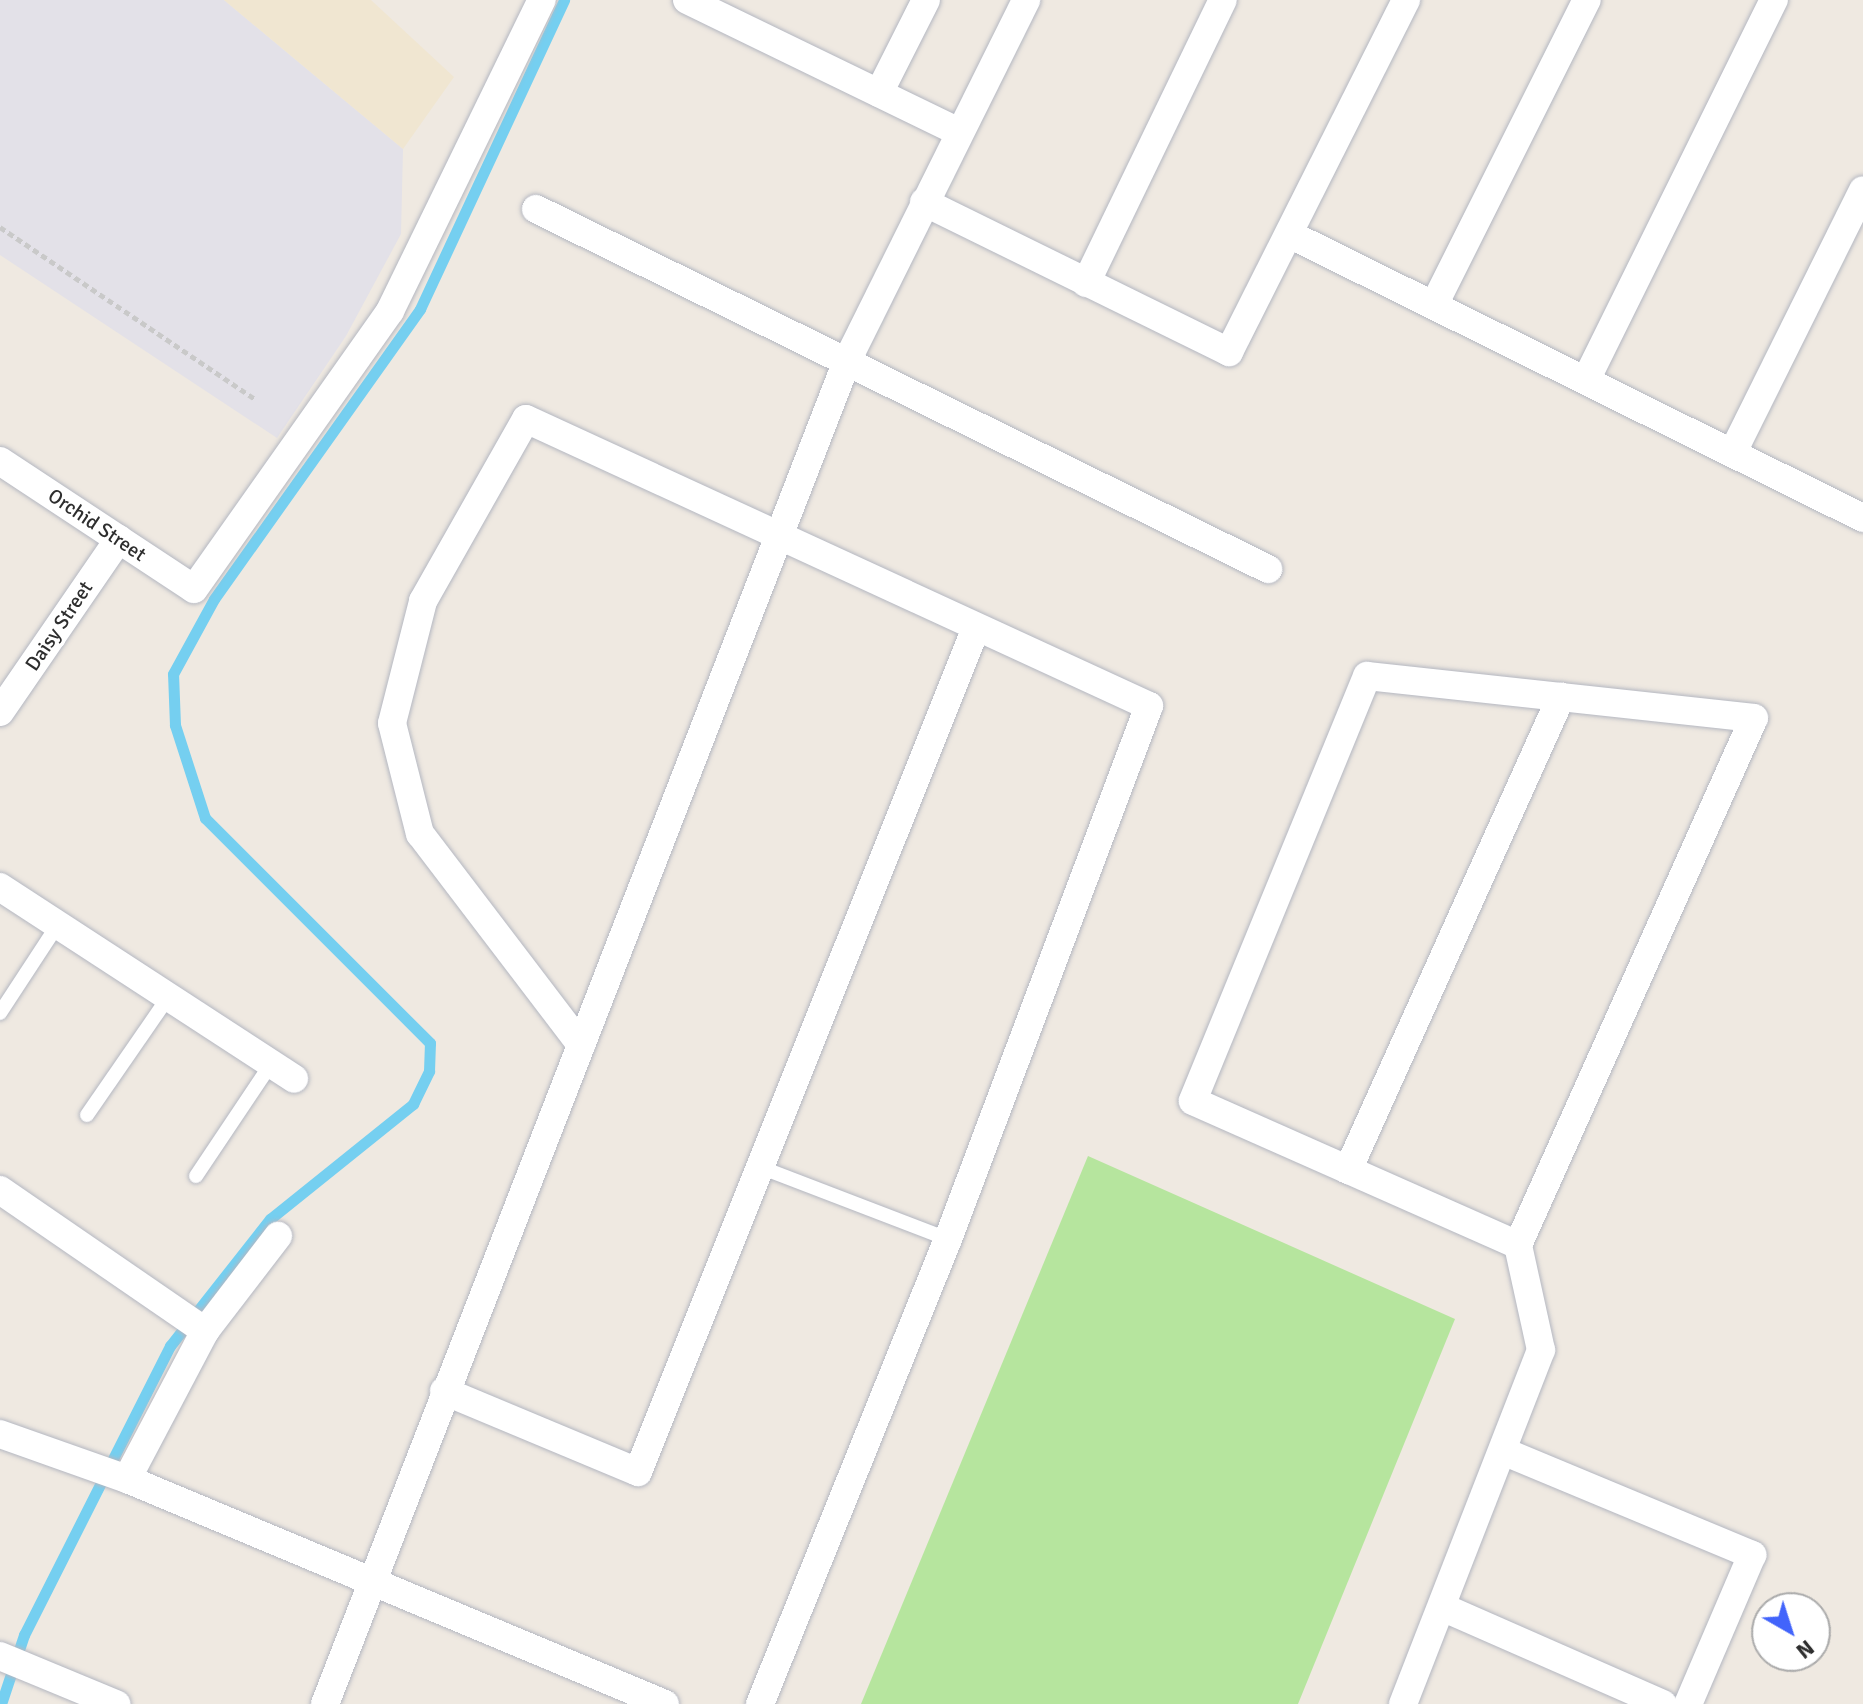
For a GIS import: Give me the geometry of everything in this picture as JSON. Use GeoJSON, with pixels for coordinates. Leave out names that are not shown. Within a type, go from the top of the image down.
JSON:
{"type":"FeatureCollection","features":[{"type":"Feature","properties":{"kind":"street","name":"Orchid Street"},"geometry":{"type":"LineString","coordinates":[[0,461],[194,589],[390,311],[542,0]]}},
{"type":"Feature","properties":{"kind":"street"},"geometry":{"type":"LineString","coordinates":[[687,0],[959,132]]}},
{"type":"Feature","properties":{"kind":"street"},"geometry":{"type":"LineString","coordinates":[[879,93],[926,0]]}},
{"type":"Feature","properties":{"kind":"street"},"geometry":{"type":"LineString","coordinates":[[325,1704],[444,1391],[781,537],[847,361],[1026,0]]}},
{"type":"Feature","properties":{"kind":"street"},"geometry":{"type":"LineString","coordinates":[[1086,283],[1223,0]]}},
{"type":"Feature","properties":{"kind":"street"},"geometry":{"type":"LineString","coordinates":[[924,202],[1229,352],[1291,235],[1406,0]]}},
{"type":"Feature","properties":{"kind":"street"},"geometry":{"type":"LineString","coordinates":[[1434,305],[1587,0]]}},
{"type":"Feature","properties":{"kind":"street"},"geometry":{"type":"LineString","coordinates":[[1586,380],[1774,0]]}},
{"type":"Feature","properties":{"kind":"street"},"geometry":{"type":"LineString","coordinates":[[1733,452],[1863,190]]}},
{"type":"Feature","properties":{"kind":"street"},"geometry":{"type":"LineString","coordinates":[[536,209],[1268,569]]}},
{"type":"Feature","properties":{"kind":"street"},"geometry":{"type":"LineString","coordinates":[[1291,235],[1863,518]]}},
{"type":"Feature","properties":{"kind":"street"},"geometry":{"type":"LineString","coordinates":[[581,1045],[420,834],[392,723],[423,601],[526,419],[1149,706],[948,1239],[760,1704]]}},
{"type":"Feature","properties":{"kind":"street","name":"Daisy Street"},"geometry":{"type":"LineString","coordinates":[[3,703],[119,539]]}},
{"type":"Feature","properties":{"kind":"street"},"geometry":{"type":"LineString","coordinates":[[444,1391],[638,1472],[976,628]]}},
{"type":"Feature","properties":{"kind":"street"},"geometry":{"type":"LineString","coordinates":[[1403,1704],[1505,1452],[1541,1350],[1518,1245],[1754,718],[1367,676],[1193,1101],[1518,1245]]}},
{"type":"Feature","properties":{"kind":"street"},"geometry":{"type":"LineString","coordinates":[[1348,1170],[1561,697]]}},
{"type":"Feature","properties":{"kind":"street"},"geometry":{"type":"LineString","coordinates":[[0,887],[167,999],[282,1071]]}},
{"type":"Feature","properties":{"kind":"street"},"geometry":{"type":"LineString","coordinates":[[0,1190],[205,1331]]}},
{"type":"Feature","properties":{"kind":"street"},"geometry":{"type":"LineString","coordinates":[[127,1479],[205,1331],[278,1236]]}},
{"type":"Feature","properties":{"kind":"street"},"geometry":{"type":"LineString","coordinates":[[0,1434],[127,1479],[372,1586],[665,1704]]}},
{"type":"Feature","properties":{"kind":"street"},"geometry":{"type":"LineString","coordinates":[[1505,1452],[1752,1555],[1688,1704]]}},
{"type":"Feature","properties":{"kind":"street"},"geometry":{"type":"LineString","coordinates":[[1442,1607],[1663,1704]]}},
{"type":"Feature","properties":{"kind":"street"},"geometry":{"type":"LineString","coordinates":[[0,1656],[116,1704]]}},
{"type":"Feature","properties":{"kind":"lane"},"geometry":{"type":"LineString","coordinates":[[0,1013],[57,926]]}},
{"type":"Feature","properties":{"kind":"lane"},"geometry":{"type":"LineString","coordinates":[[87,1115],[167,999]]}},
{"type":"Feature","properties":{"kind":"lane"},"geometry":{"type":"LineString","coordinates":[[196,1176],[282,1071]]}},
{"type":"Feature","properties":{"kind":"lane"},"geometry":{"type":"LineString","coordinates":[[760,1167],[948,1239]]}},
{"type":"Feature","properties":{"kind":"path"},"geometry":{"type":"LineString","coordinates":[[0,227],[255,399]]}},
{"type":"Feature","properties":{"kind":"shaded area"},"geometry":{"type":"Polygon","coordinates":[[[0,0],[224,0],[403,149],[401,234],[346,336],[277,438],[0,255],[0,0]]]}},
{"type":"Feature","properties":{"kind":"shaded area"},"geometry":{"type":"Polygon","coordinates":[[[224,0],[371,0],[454,77],[403,149],[224,0]]]}},
{"type":"Feature","properties":{"kind":"green space"},"geometry":{"type":"Polygon","coordinates":[[[1088,1156],[1455,1319],[1298,1704],[861,1704],[1088,1156]]]}},
{"type":"Feature","properties":{"kind":"waterway"},"geometry":{"type":"LineString","coordinates":[[1,1704],[24,1635],[170,1346],[270,1219],[413,1104],[429,1071],[430,1043],[205,818],[175,725],[173,674],[214,599],[420,309],[564,0]]}}]}
